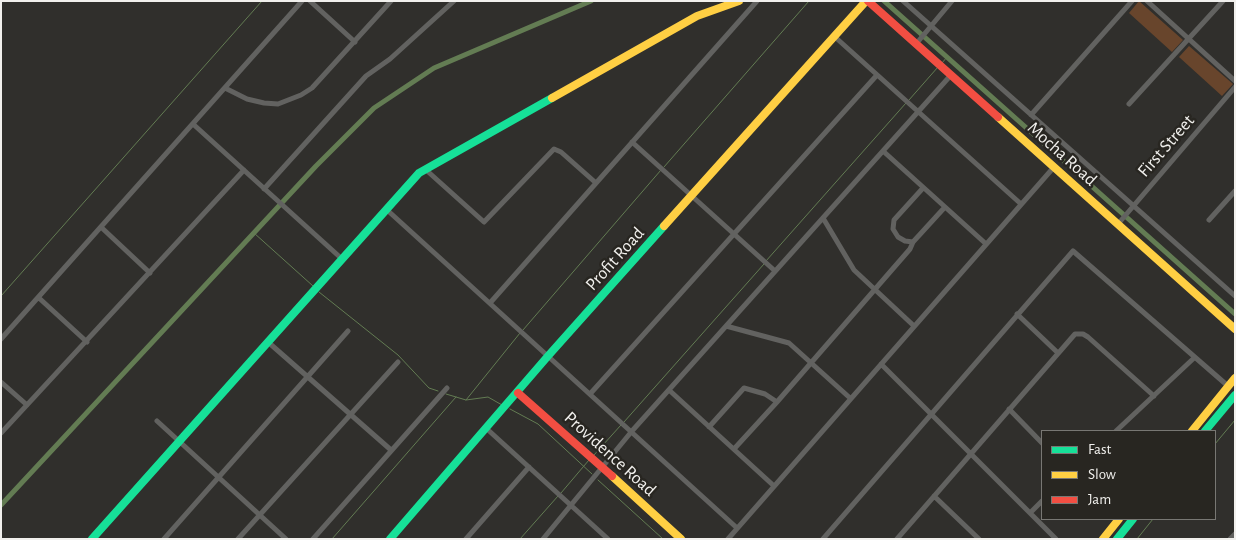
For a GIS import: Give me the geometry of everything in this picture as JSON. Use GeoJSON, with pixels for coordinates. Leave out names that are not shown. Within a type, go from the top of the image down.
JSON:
{"type":"FeatureCollection","features":[{"type":"Feature","properties":{"kind":"street"},"geometry":{"type":"LineString","coordinates":[[1,339],[102,228],[302,1]]}},
{"type":"Feature","properties":{"kind":"street"},"geometry":{"type":"LineString","coordinates":[[310,1],[355,42]]}},
{"type":"Feature","properties":{"kind":"street"},"geometry":{"type":"LineString","coordinates":[[225,88],[247,99],[264,104],[289,101],[312,88],[390,1]]}},
{"type":"Feature","properties":{"kind":"street"},"geometry":{"type":"LineString","coordinates":[[264,189],[366,76],[390,59],[454,1]]}},
{"type":"Feature","properties":{"kind":"street"},"geometry":{"type":"LineString","coordinates":[[92,539],[419,173],[697,16],[739,1]]}},
{"type":"Feature","properties":{"kind":"street"},"geometry":{"type":"LineString","coordinates":[[490,303],[757,1]]}},
{"type":"Feature","properties":{"kind":"street","name":"Profit Road"},"geometry":{"type":"LineString","coordinates":[[390,539],[518,394],[548,356],[867,1]]}},
{"type":"Feature","properties":{"kind":"street","name":"Mocha Road"},"geometry":{"type":"LineString","coordinates":[[867,1],[917,42],[951,76],[1120,222],[1235,329]]}},
{"type":"Feature","properties":{"kind":"street"},"geometry":{"type":"LineString","coordinates":[[903,1],[928,28],[1031,115],[1235,296]]}},
{"type":"Feature","properties":{"kind":"street"},"geometry":{"type":"LineString","coordinates":[[917,42],[952,1]]}},
{"type":"Feature","properties":{"kind":"street"},"geometry":{"type":"LineString","coordinates":[[1147,1],[1235,81]]}},
{"type":"Feature","properties":{"kind":"street"},"geometry":{"type":"LineString","coordinates":[[1129,104],[1223,1]]}},
{"type":"Feature","properties":{"kind":"street"},"geometry":{"type":"LineString","coordinates":[[1031,115],[1130,2]]}},
{"type":"Feature","properties":{"kind":"street"},"geometry":{"type":"LineString","coordinates":[[834,36],[1021,204]]}},
{"type":"Feature","properties":{"kind":"street"},"geometry":{"type":"LineString","coordinates":[[590,394],[877,75]]}},
{"type":"Feature","properties":{"kind":"street"},"geometry":{"type":"LineString","coordinates":[[543,539],[632,431],[951,76]]}},
{"type":"Feature","properties":{"kind":"street","name":"First Street"},"geometry":{"type":"LineString","coordinates":[[1120,222],[1235,87]]}},
{"type":"Feature","properties":{"kind":"street"},"geometry":{"type":"LineString","coordinates":[[193,124],[342,259]]}},
{"type":"Feature","properties":{"kind":"street"},"geometry":{"type":"LineString","coordinates":[[632,142],[776,271]]}},
{"type":"Feature","properties":{"kind":"street"},"geometry":{"type":"LineString","coordinates":[[425,169],[484,222],[554,149],[596,183]]}},
{"type":"Feature","properties":{"kind":"street"},"geometry":{"type":"LineString","coordinates":[[882,151],[984,243]]}},
{"type":"Feature","properties":{"kind":"street"},"geometry":{"type":"LineString","coordinates":[[728,539],[984,243],[1054,166]]}},
{"type":"Feature","properties":{"kind":"street"},"geometry":{"type":"LineString","coordinates":[[1,433],[244,170]]}},
{"type":"Feature","properties":{"kind":"street"},"geometry":{"type":"LineString","coordinates":[[913,242],[904,241],[898,237],[892,224],[923,188]]}},
{"type":"Feature","properties":{"kind":"street"},"geometry":{"type":"LineString","coordinates":[[1209,220],[1235,191]]}},
{"type":"Feature","properties":{"kind":"street"},"geometry":{"type":"LineString","coordinates":[[734,449],[778,402],[944,207]]}},
{"type":"Feature","properties":{"kind":"street"},"geometry":{"type":"LineString","coordinates":[[386,209],[737,528]]}},
{"type":"Feature","properties":{"kind":"street"},"geometry":{"type":"LineString","coordinates":[[823,218],[854,270],[874,291],[914,326]]}},
{"type":"Feature","properties":{"kind":"street"},"geometry":{"type":"LineString","coordinates":[[102,228],[150,273]]}},
{"type":"Feature","properties":{"kind":"street"},"geometry":{"type":"LineString","coordinates":[[823,539],[1073,251],[1228,386]]}},
{"type":"Feature","properties":{"kind":"street"},"geometry":{"type":"LineString","coordinates":[[39,298],[87,342]]}},
{"type":"Feature","properties":{"kind":"street"},"geometry":{"type":"LineString","coordinates":[[1018,314],[1058,353]]}},
{"type":"Feature","properties":{"kind":"street"},"geometry":{"type":"LineString","coordinates":[[726,326],[789,343],[850,398]]}},
{"type":"Feature","properties":{"kind":"street"},"geometry":{"type":"LineString","coordinates":[[164,539],[348,331]]}},
{"type":"Feature","properties":{"kind":"street"},"geometry":{"type":"LineString","coordinates":[[899,538],[971,452],[1075,334],[1083,334],[1154,396]]}},
{"type":"Feature","properties":{"kind":"street"},"geometry":{"type":"LineString","coordinates":[[268,342],[391,450]]}},
{"type":"Feature","properties":{"kind":"street"},"geometry":{"type":"LineString","coordinates":[[1117,430],[1194,358]]}},
{"type":"Feature","properties":{"kind":"street"},"geometry":{"type":"LineString","coordinates":[[238,539],[398,362]]}},
{"type":"Feature","properties":{"kind":"street"},"geometry":{"type":"LineString","coordinates":[[880,364],[971,452],[1056,539]]}},
{"type":"Feature","properties":{"kind":"street"},"geometry":{"type":"LineString","coordinates":[[1193,430],[1235,378]]}},
{"type":"Feature","properties":{"kind":"street"},"geometry":{"type":"LineString","coordinates":[[1,382],[27,405]]}},
{"type":"Feature","properties":{"kind":"street"},"geometry":{"type":"LineString","coordinates":[[313,539],[447,388]]}},
{"type":"Feature","properties":{"kind":"street"},"geometry":{"type":"LineString","coordinates":[[709,427],[744,388],[766,394],[778,402]]}},
{"type":"Feature","properties":{"kind":"street"},"geometry":{"type":"LineString","coordinates":[[669,390],[774,486]]}},
{"type":"Feature","properties":{"kind":"street","name":"Providence Road"},"geometry":{"type":"LineString","coordinates":[[518,394],[560,428],[681,539]]}},
{"type":"Feature","properties":{"kind":"street"},"geometry":{"type":"LineString","coordinates":[[1206,430],[1235,395]]}},
{"type":"Feature","properties":{"kind":"street"},"geometry":{"type":"LineString","coordinates":[[1009,409],[1041,442]]}},
{"type":"Feature","properties":{"kind":"street"},"geometry":{"type":"LineString","coordinates":[[157,421],[286,539]]}},
{"type":"Feature","properties":{"kind":"street"},"geometry":{"type":"LineString","coordinates":[[487,429],[608,539]]}},
{"type":"Feature","properties":{"kind":"street"},"geometry":{"type":"LineString","coordinates":[[466,539],[529,466]]}},
{"type":"Feature","properties":{"kind":"street"},"geometry":{"type":"LineString","coordinates":[[934,496],[979,539]]}},
{"type":"Feature","properties":{"kind":"street"},"geometry":{"type":"LineString","coordinates":[[1030,513],[1041,502]]}},
{"type":"Feature","properties":{"kind":"street"},"geometry":{"type":"LineString","coordinates":[[1103,539],[1118,520]]}},
{"type":"Feature","properties":{"kind":"street"},"geometry":{"type":"LineString","coordinates":[[1117,539],[1132,520]]}},
{"type":"Feature","properties":{"kind":"street"},"geometry":{"type":"LineString","coordinates":[[1230,539],[1235,534]]}},
{"type":"Feature","properties":{"kind":"shaded area"},"geometry":{"type":"Polygon","coordinates":[[[1139,1],[1183,40],[1172,52],[1129,13],[1139,1]]]}},
{"type":"Feature","properties":{"kind":"shaded area"},"geometry":{"type":"Polygon","coordinates":[[[1189,46],[1233,84],[1222,96],[1179,57],[1189,46]]]}},
{"type":"Feature","properties":{"kind":"waterway"},"geometry":{"type":"LineString","coordinates":[[1,296],[262,1]]}},
{"type":"Feature","properties":{"kind":"waterway"},"geometry":{"type":"LineString","coordinates":[[1,505],[316,166],[374,108],[434,68],[591,1]]}},
{"type":"Feature","properties":{"kind":"waterway"},"geometry":{"type":"LineString","coordinates":[[664,167],[809,1]]}},
{"type":"Feature","properties":{"kind":"waterway"},"geometry":{"type":"LineString","coordinates":[[884,1],[1235,314]]}},
{"type":"Feature","properties":{"kind":"waterway"},"geometry":{"type":"LineString","coordinates":[[942,63],[947,57]]}},
{"type":"Feature","properties":{"kind":"waterway"},"geometry":{"type":"LineString","coordinates":[[909,100],[938,67]]}},
{"type":"Feature","properties":{"kind":"waterway"},"geometry":{"type":"LineString","coordinates":[[766,261],[906,103]]}},
{"type":"Feature","properties":{"kind":"waterway"},"geometry":{"type":"LineString","coordinates":[[523,330],[661,170]]}},
{"type":"Feature","properties":{"kind":"waterway"},"geometry":{"type":"LineString","coordinates":[[254,233],[313,286]]}},
{"type":"Feature","properties":{"kind":"waterway"},"geometry":{"type":"LineString","coordinates":[[624,422],[764,264]]}},
{"type":"Feature","properties":{"kind":"waterway"},"geometry":{"type":"LineString","coordinates":[[319,292],[398,355],[429,388],[438,391]]}},
{"type":"Feature","properties":{"kind":"waterway"},"geometry":{"type":"LineString","coordinates":[[466,400],[520,333]]}},
{"type":"Feature","properties":{"kind":"waterway"},"geometry":{"type":"LineString","coordinates":[[446,394],[466,400],[488,397],[502,405]]}},
{"type":"Feature","properties":{"kind":"waterway"},"geometry":{"type":"LineString","coordinates":[[332,539],[456,397]]}},
{"type":"Feature","properties":{"kind":"waterway"},"geometry":{"type":"LineString","coordinates":[[510,409],[538,424],[592,474]]}},
{"type":"Feature","properties":{"kind":"waterway"},"geometry":{"type":"LineString","coordinates":[[1216,443],[1235,420]]}},
{"type":"Feature","properties":{"kind":"waterway"},"geometry":{"type":"LineString","coordinates":[[594,455],[621,425]]}},
{"type":"Feature","properties":{"kind":"waterway"},"geometry":{"type":"LineString","coordinates":[[561,493],[589,460]]}},
{"type":"Feature","properties":{"kind":"waterway"},"geometry":{"type":"LineString","coordinates":[[598,480],[663,539]]}},
{"type":"Feature","properties":{"kind":"waterway"},"geometry":{"type":"LineString","coordinates":[[520,539],[558,496]]}},
{"type":"Feature","properties":{"kind":"waterway"},"geometry":{"type":"LineString","coordinates":[[1137,539],[1152,520]]}},
{"type":"Feature","properties":{"kind":"traffic: fast"},"geometry":{"type":"LineString","coordinates":[[92,539],[419,173],[552,98]]}},
{"type":"Feature","properties":{"kind":"traffic: fast"},"geometry":{"type":"LineString","coordinates":[[390,539],[548,356],[664,226]]}},
{"type":"Feature","properties":{"kind":"traffic: fast"},"geometry":{"type":"LineString","coordinates":[[1206,430],[1235,395]]}},
{"type":"Feature","properties":{"kind":"traffic: fast"},"geometry":{"type":"LineString","coordinates":[[1117,539],[1132,520]]}},
{"type":"Feature","properties":{"kind":"traffic: slow"},"geometry":{"type":"LineString","coordinates":[[552,98],[697,16],[739,1]]}},
{"type":"Feature","properties":{"kind":"traffic: slow"},"geometry":{"type":"LineString","coordinates":[[664,226],[866,1]]}},
{"type":"Feature","properties":{"kind":"traffic: slow"},"geometry":{"type":"LineString","coordinates":[[998,117],[1235,329]]}},
{"type":"Feature","properties":{"kind":"traffic: slow"},"geometry":{"type":"LineString","coordinates":[[1193,430],[1235,378]]}},
{"type":"Feature","properties":{"kind":"traffic: slow"},"geometry":{"type":"LineString","coordinates":[[612,476],[681,539]]}},
{"type":"Feature","properties":{"kind":"traffic: slow"},"geometry":{"type":"LineString","coordinates":[[1103,539],[1118,520]]}},
{"type":"Feature","properties":{"kind":"traffic: jam"},"geometry":{"type":"LineString","coordinates":[[868,1],[998,117]]}},
{"type":"Feature","properties":{"kind":"traffic: jam"},"geometry":{"type":"LineString","coordinates":[[518,393],[612,476]]}}]}
